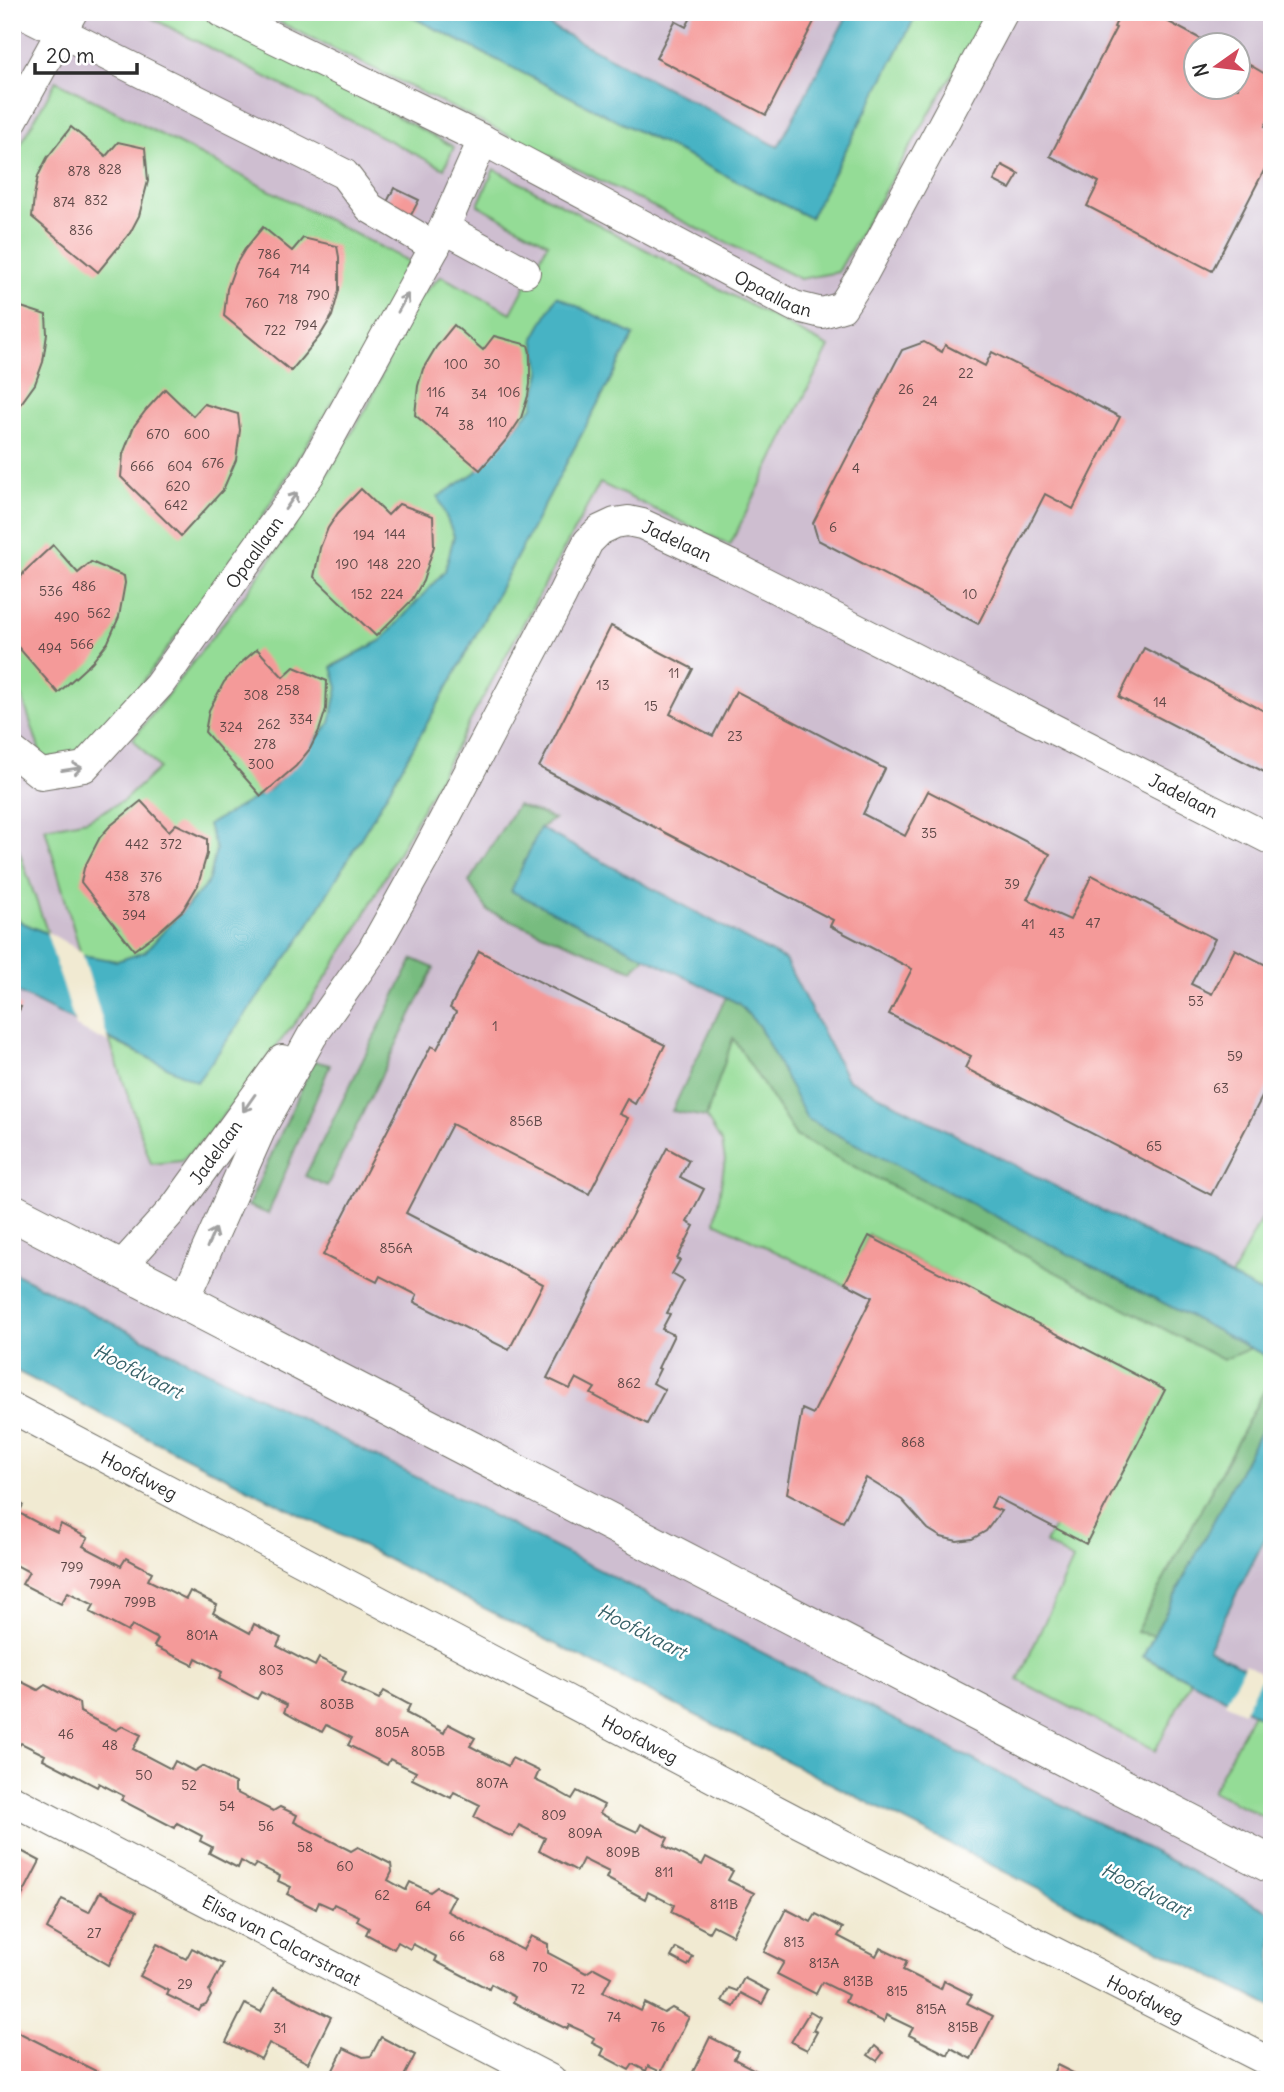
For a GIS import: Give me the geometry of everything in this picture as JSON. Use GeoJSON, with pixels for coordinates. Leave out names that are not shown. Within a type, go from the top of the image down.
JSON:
{"type":"FeatureCollection","features":[{"type":"Feature","properties":{"kind":"street"},"geometry":{"type":"LineString","coordinates":[[21,12],[66,22],[344,174],[370,208],[525,272]]}},
{"type":"Feature","properties":{"kind":"street","name":"Opaallaan"},"geometry":{"type":"LineString","coordinates":[[221,12],[483,140],[794,306],[822,313],[842,307],[862,276],[1003,12]]}},
{"type":"Feature","properties":{"kind":"street"},"geometry":{"type":"LineString","coordinates":[[12,121],[66,22]]}},
{"type":"Feature","properties":{"kind":"street","name":"Opaallaan"},"geometry":{"type":"LineString","coordinates":[[12,751],[41,774],[84,767],[159,685],[309,475],[439,237],[483,140]]}},
{"type":"Feature","properties":{"kind":"street","name":"Jadelaan"},"geometry":{"type":"LineString","coordinates":[[184,1301],[262,1126],[312,1036],[373,951],[589,542],[600,530],[615,523],[628,521],[642,524],[730,565],[1272,841]]}},
{"type":"Feature","properties":{"kind":"street","name":"Jadelaan"},"geometry":{"type":"LineString","coordinates":[[120,1269],[176,1206],[277,1065],[292,1047],[312,1036]]}},
{"type":"Feature","properties":{"kind":"street"},"geometry":{"type":"LineString","coordinates":[[12,1212],[1272,1865]]}},
{"type":"Feature","properties":{"kind":"street","name":"Hoofdweg"},"geometry":{"type":"LineString","coordinates":[[12,1408],[796,1821],[1272,2063]]}},
{"type":"Feature","properties":{"kind":"street","name":"Elisa van Calcarstraat"},"geometry":{"type":"LineString","coordinates":[[12,1800],[551,2080]]}},
{"type":"Feature","properties":{"kind":"shaded area"},"geometry":{"type":"Polygon","coordinates":[[[12,12],[1272,12],[1272,1449],[1112,1763],[1272,1459],[1272,1956],[12,1304],[12,12]]]}},
{"type":"Feature","properties":{"kind":"green space"},"geometry":{"type":"Polygon","coordinates":[[[140,12],[200,12],[219,21],[454,147],[444,169],[140,12]]]}},
{"type":"Feature","properties":{"kind":"green space"},"geometry":{"type":"Polygon","coordinates":[[[259,12],[402,12],[810,218],[918,12],[988,12],[838,272],[800,279],[259,12]]]}},
{"type":"Feature","properties":{"kind":"green space"},"geometry":{"type":"Polygon","coordinates":[[[56,81],[410,262],[366,348],[260,520],[116,719],[87,750],[64,757],[42,758],[12,665],[12,160],[56,81]]]}},
{"type":"Feature","properties":{"kind":"green space"},"geometry":{"type":"Polygon","coordinates":[[[494,169],[829,347],[730,545],[600,483],[355,932],[307,1007],[206,1137],[181,1161],[151,1164],[109,1039],[197,1081],[300,939],[374,816],[454,676],[634,335],[534,338],[541,372],[533,407],[476,472],[439,497],[454,536],[445,571],[382,640],[332,666],[338,688],[330,723],[272,788],[209,825],[216,849],[208,883],[145,952],[117,961],[81,955],[45,828],[87,820],[123,801],[159,768],[133,739],[242,599],[303,514],[368,406],[414,302],[441,276],[511,313],[548,243],[478,205],[494,169]]]}},
{"type":"Feature","properties":{"kind":"green space"},"geometry":{"type":"Polygon","coordinates":[[[517,805],[554,819],[540,828],[512,891],[646,957],[632,970],[488,911],[469,882],[517,805]]]}},
{"type":"Feature","properties":{"kind":"green space"},"geometry":{"type":"Polygon","coordinates":[[[12,842],[18,848],[48,934],[21,922],[12,909],[12,842]]]}},
{"type":"Feature","properties":{"kind":"green space"},"geometry":{"type":"Polygon","coordinates":[[[413,959],[434,968],[327,1186],[305,1176],[413,959]]]}},
{"type":"Feature","properties":{"kind":"green space"},"geometry":{"type":"Polygon","coordinates":[[[726,997],[738,1003],[759,1026],[808,1119],[1251,1348],[1223,1360],[796,1136],[733,1038],[706,1117],[672,1111],[726,997]]]}},
{"type":"Feature","properties":{"kind":"green space"},"geometry":{"type":"Polygon","coordinates":[[[733,1037],[796,1136],[1223,1359],[1251,1348],[1272,1359],[1272,1376],[1136,1632],[1154,1635],[1143,1657],[1191,1681],[1155,1751],[1018,1680],[1073,1560],[1045,1543],[1080,1481],[1076,1347],[869,1235],[846,1286],[715,1222],[725,1160],[722,1143],[706,1117],[733,1037]]]}},
{"type":"Feature","properties":{"kind":"green space"},"geometry":{"type":"Polygon","coordinates":[[[314,1061],[330,1065],[268,1214],[248,1206],[314,1061]]]}},
{"type":"Feature","properties":{"kind":"green space"},"geometry":{"type":"Polygon","coordinates":[[[1272,1198],[1272,1298],[1231,1277],[1272,1198]]]}},
{"type":"Feature","properties":{"kind":"green space"},"geometry":{"type":"Polygon","coordinates":[[[1272,1376],[1272,1409],[1154,1635],[1136,1632],[1272,1376]]]}},
{"type":"Feature","properties":{"kind":"green space"},"geometry":{"type":"Polygon","coordinates":[[[1253,1713],[1272,1723],[1272,1821],[1212,1791],[1253,1713]]]}},
{"type":"Feature","properties":{"kind":"water"},"geometry":{"type":"Polygon","coordinates":[[[402,12],[524,12],[778,147],[849,12],[918,12],[810,218],[402,12]]]}},
{"type":"Feature","properties":{"kind":"water"},"geometry":{"type":"Polygon","coordinates":[[[557,296],[634,335],[454,676],[374,816],[300,939],[197,1082],[12,990],[12,918],[48,934],[81,955],[117,961],[145,952],[208,883],[216,849],[208,825],[272,788],[330,723],[338,688],[332,667],[382,640],[445,571],[454,536],[438,497],[476,472],[533,407],[541,372],[534,338],[557,296]]]}},
{"type":"Feature","properties":{"kind":"water"},"geometry":{"type":"Polygon","coordinates":[[[540,828],[785,960],[847,1079],[1272,1298],[1272,1359],[807,1119],[759,1026],[738,1003],[511,891],[540,828]]]}},
{"type":"Feature","properties":{"kind":"water","name":"Hoofdvaart"},"geometry":{"type":"Polygon","coordinates":[[[12,1272],[1272,1913],[1272,2007],[12,1369],[12,1272]]]}},
{"type":"Feature","properties":{"kind":"water"},"geometry":{"type":"Polygon","coordinates":[[[1272,1409],[1272,1525],[1208,1649],[1272,1682],[1272,1723],[1143,1656],[1272,1409]]]}},
{"type":"Feature","properties":{"kind":"pier"},"geometry":{"type":"Polygon","coordinates":[[[46,931],[82,952],[109,1043],[76,1027],[46,931]]]}},
{"type":"Feature","properties":{"kind":"pier"},"geometry":{"type":"Polygon","coordinates":[[[1245,1664],[1263,1674],[1243,1712],[1225,1703],[1245,1664]]]}},
{"type":"Feature","properties":{"kind":"building"},"geometry":{"type":"Polygon","coordinates":[[[694,12],[819,12],[766,115],[656,58],[675,21],[686,27],[694,12]]]}},
{"type":"Feature","properties":{"kind":"building"},"geometry":{"type":"Polygon","coordinates":[[[1121,12],[1150,12],[1188,32],[1182,32],[1182,102],[1252,102],[1252,66],[1272,78],[1272,113],[1265,126],[1272,129],[1272,155],[1212,271],[1087,206],[1099,182],[1050,156],[1116,28],[1114,27],[1121,12]]]}},
{"type":"Feature","properties":{"kind":"building"},"geometry":{"type":"Polygon","coordinates":[[[71,127],[106,156],[118,142],[145,148],[148,181],[139,216],[130,233],[98,272],[32,217],[38,176],[47,158],[71,127]]]}},
{"type":"Feature","properties":{"kind":"building"},"geometry":{"type":"Polygon","coordinates":[[[1002,165],[1019,174],[1010,189],[994,181],[1002,165]]]}},
{"type":"Feature","properties":{"kind":"building"},"geometry":{"type":"Polygon","coordinates":[[[394,188],[419,200],[410,217],[386,204],[394,188]]]}},
{"type":"Feature","properties":{"kind":"building"},"geometry":{"type":"Polygon","coordinates":[[[263,227],[292,251],[303,238],[337,246],[339,290],[332,316],[320,336],[291,371],[224,316],[227,289],[236,264],[263,227]]]}},
{"type":"Feature","properties":{"kind":"building"},"geometry":{"type":"Polygon","coordinates":[[[12,304],[46,315],[47,334],[43,362],[35,384],[12,412],[12,304]]]}},
{"type":"Feature","properties":{"kind":"building"},"geometry":{"type":"Polygon","coordinates":[[[454,325],[483,350],[494,336],[528,345],[530,352],[530,384],[521,418],[480,470],[415,415],[423,369],[454,325]]]}},
{"type":"Feature","properties":{"kind":"building"},"geometry":{"type":"Polygon","coordinates":[[[924,342],[942,352],[945,345],[985,366],[992,352],[1120,417],[1073,509],[1045,494],[978,624],[818,540],[813,523],[902,350],[924,342]]]}},
{"type":"Feature","properties":{"kind":"building"},"geometry":{"type":"Polygon","coordinates":[[[165,389],[193,416],[204,404],[238,414],[240,430],[236,460],[223,490],[181,536],[121,477],[123,454],[134,426],[165,389]]]}},
{"type":"Feature","properties":{"kind":"building"},"geometry":{"type":"Polygon","coordinates":[[[361,489],[388,515],[399,504],[433,516],[434,546],[423,581],[412,600],[376,636],[314,577],[320,548],[328,528],[361,489]]]}},
{"type":"Feature","properties":{"kind":"building"},"geometry":{"type":"Polygon","coordinates":[[[53,545],[78,573],[91,562],[124,576],[125,583],[119,617],[108,642],[92,662],[58,693],[12,640],[12,591],[25,571],[53,545]]]}},
{"type":"Feature","properties":{"kind":"building"},"geometry":{"type":"Polygon","coordinates":[[[611,626],[693,669],[670,714],[691,725],[713,736],[736,691],[885,769],[863,814],[905,836],[928,791],[1050,854],[1027,899],[1052,912],[1070,920],[1092,875],[1215,939],[1191,984],[1212,994],[1235,949],[1272,968],[1272,1078],[1211,1195],[965,1068],[971,1056],[889,1014],[912,969],[830,926],[833,920],[539,767],[611,626]]]}},
{"type":"Feature","properties":{"kind":"building"},"geometry":{"type":"Polygon","coordinates":[[[1144,648],[1272,715],[1272,776],[1119,697],[1144,648]]]}},
{"type":"Feature","properties":{"kind":"building"},"geometry":{"type":"Polygon","coordinates":[[[257,649],[283,677],[294,667],[327,681],[326,709],[310,749],[296,766],[261,796],[205,732],[209,710],[224,682],[257,649]]]}},
{"type":"Feature","properties":{"kind":"building"},"geometry":{"type":"Polygon","coordinates":[[[141,801],[169,831],[176,824],[207,839],[207,854],[198,885],[183,910],[134,950],[81,882],[84,868],[100,837],[141,801]]]}},
{"type":"Feature","properties":{"kind":"building"},"geometry":{"type":"Polygon","coordinates":[[[479,951],[665,1045],[635,1104],[627,1099],[619,1114],[628,1118],[589,1194],[452,1124],[406,1213],[543,1284],[509,1350],[414,1302],[417,1295],[380,1276],[377,1282],[323,1255],[431,1046],[437,1049],[456,1012],[450,1008],[479,951]]]}},
{"type":"Feature","properties":{"kind":"building"},"geometry":{"type":"Polygon","coordinates":[[[12,1002],[21,1007],[12,1024],[12,1002]]]}},
{"type":"Feature","properties":{"kind":"building"},"geometry":{"type":"Polygon","coordinates":[[[667,1148],[689,1160],[680,1177],[704,1189],[687,1222],[694,1226],[672,1274],[684,1281],[667,1313],[670,1314],[662,1329],[674,1335],[653,1383],[665,1390],[647,1424],[591,1394],[595,1388],[576,1378],[570,1389],[547,1378],[667,1148]]]}},
{"type":"Feature","properties":{"kind":"building"},"geometry":{"type":"Polygon","coordinates":[[[869,1236],[1165,1390],[1086,1544],[996,1497],[991,1507],[1001,1511],[986,1531],[972,1539],[957,1541],[941,1537],[928,1529],[902,1500],[866,1478],[843,1522],[787,1493],[802,1409],[813,1414],[872,1297],[845,1283],[869,1236]]]}},
{"type":"Feature","properties":{"kind":"building"},"geometry":{"type":"Polygon","coordinates":[[[12,1499],[23,1505],[19,1513],[57,1532],[61,1524],[88,1538],[83,1546],[121,1566],[126,1558],[152,1572],[148,1580],[186,1599],[190,1591],[217,1605],[213,1613],[250,1633],[254,1624],[281,1638],[277,1646],[315,1666],[319,1658],[346,1671],[342,1680],[360,1690],[379,1699],[384,1691],[410,1705],[406,1713],[444,1733],[448,1724],[475,1738],[470,1746],[508,1766],[512,1758],[539,1771],[535,1780],[572,1799],[577,1791],[604,1805],[600,1813],[618,1823],[637,1832],[641,1824],[668,1838],[664,1846],[702,1865],[706,1857],[733,1871],[728,1880],[754,1893],[732,1935],[713,1925],[709,1932],[671,1912],[674,1905],[648,1892],[645,1899],[606,1878],[609,1872],[583,1859],[577,1871],[539,1851],[545,1838],[519,1825],[513,1837],[493,1828],[474,1817],[480,1805],[454,1792],[451,1798],[412,1779],[416,1772],[390,1759],[387,1765],[348,1745],[352,1738],[326,1725],[322,1732],[302,1722],[284,1712],[287,1705],[261,1692],[257,1699],[219,1679],[222,1672],[196,1658],[193,1665],[154,1646],[158,1639],[132,1625],[128,1632],[90,1612],[94,1605],[68,1592],[61,1604],[22,1584],[29,1572],[12,1563],[12,1499]]]}},
{"type":"Feature","properties":{"kind":"building"},"geometry":{"type":"Polygon","coordinates":[[[18,1680],[38,1690],[45,1685],[79,1703],[80,1712],[97,1721],[116,1730],[123,1726],[141,1735],[133,1749],[171,1769],[175,1761],[194,1771],[202,1766],[235,1783],[235,1792],[273,1811],[280,1807],[297,1815],[294,1822],[351,1851],[358,1847],[391,1864],[392,1872],[388,1880],[406,1890],[410,1882],[430,1892],[437,1887],[455,1896],[447,1911],[523,1950],[531,1936],[548,1944],[548,1953],[586,1973],[594,1968],[611,1977],[603,1992],[641,2011],[645,2003],[664,2013],[672,2008],[689,2017],[661,2072],[648,2066],[646,2071],[633,2064],[629,2070],[601,2055],[604,2049],[592,2043],[594,2038],[582,2031],[569,2025],[567,2029],[540,2016],[513,2002],[515,1997],[491,1984],[489,1989],[435,1961],[437,1957],[413,1944],[410,1949],[398,1942],[394,1949],[366,1934],[369,1928],[357,1921],[359,1916],[334,1904],[332,1908],[319,1902],[316,1909],[287,1894],[291,1887],[278,1881],[280,1876],[256,1864],[253,1868],[241,1861],[238,1868],[209,1853],[212,1847],[200,1841],[202,1836],[177,1823],[175,1828],[121,1800],[124,1796],[99,1783],[97,1787],[43,1759],[45,1755],[21,1743],[18,1747],[12,1744],[12,1687],[14,1688],[18,1680]]]}},
{"type":"Feature","properties":{"kind":"building"},"geometry":{"type":"Polygon","coordinates":[[[12,1846],[40,1861],[12,1915],[12,1846]]]}},
{"type":"Feature","properties":{"kind":"building"},"geometry":{"type":"Polygon","coordinates":[[[100,1892],[137,1911],[109,1965],[47,1929],[62,1899],[89,1912],[100,1892]]]}},
{"type":"Feature","properties":{"kind":"building"},"geometry":{"type":"Polygon","coordinates":[[[786,1909],[811,1922],[816,1914],[843,1928],[838,1936],[876,1956],[880,1948],[907,1961],[903,1970],[941,1989],[944,1981],[972,1995],[967,2003],[993,2016],[971,2059],[951,2048],[948,2055],[909,2035],[913,2028],[886,2015],[884,2022],[864,2012],[845,2002],[848,1995],[822,1982],[816,1994],[777,1974],[784,1962],[764,1952],[786,1909]]]}},
{"type":"Feature","properties":{"kind":"building"},"geometry":{"type":"Polygon","coordinates":[[[157,1944],[186,1959],[192,1948],[223,1964],[209,1991],[211,1996],[199,2011],[167,1995],[169,1991],[140,1976],[157,1944]]]}},
{"type":"Feature","properties":{"kind":"building"},"geometry":{"type":"Polygon","coordinates":[[[676,1948],[693,1957],[688,1966],[671,1957],[676,1948]]]}},
{"type":"Feature","properties":{"kind":"building"},"geometry":{"type":"Polygon","coordinates":[[[744,1978],[769,1991],[762,2004],[741,1993],[734,2007],[722,2001],[729,1988],[737,1991],[744,1978]]]}},
{"type":"Feature","properties":{"kind":"building"},"geometry":{"type":"Polygon","coordinates":[[[274,1988],[331,2017],[308,2063],[269,2043],[261,2059],[226,2042],[245,2004],[261,2012],[274,1988]]]}},
{"type":"Feature","properties":{"kind":"building"},"geometry":{"type":"Polygon","coordinates":[[[810,2011],[820,2017],[813,2030],[817,2032],[807,2050],[791,2042],[810,2011]]]}},
{"type":"Feature","properties":{"kind":"building"},"geometry":{"type":"Polygon","coordinates":[[[12,2029],[98,2072],[95,2080],[54,2080],[48,2076],[46,2080],[12,2080],[12,2029]]]}},
{"type":"Feature","properties":{"kind":"building"},"geometry":{"type":"Polygon","coordinates":[[[381,2037],[415,2055],[402,2080],[328,2080],[344,2048],[363,2057],[371,2056],[381,2037]]]}},
{"type":"Feature","properties":{"kind":"building"},"geometry":{"type":"Polygon","coordinates":[[[710,2037],[738,2051],[734,2059],[774,2080],[689,2080],[710,2037]]]}},
{"type":"Feature","properties":{"kind":"building"},"geometry":{"type":"Polygon","coordinates":[[[875,2046],[883,2053],[877,2061],[868,2055],[875,2046]]]}},
{"type":"Feature","properties":{"kind":"building"},"geometry":{"type":"Polygon","coordinates":[[[1057,2065],[1087,2080],[1050,2080],[1057,2065]]]}}]}
